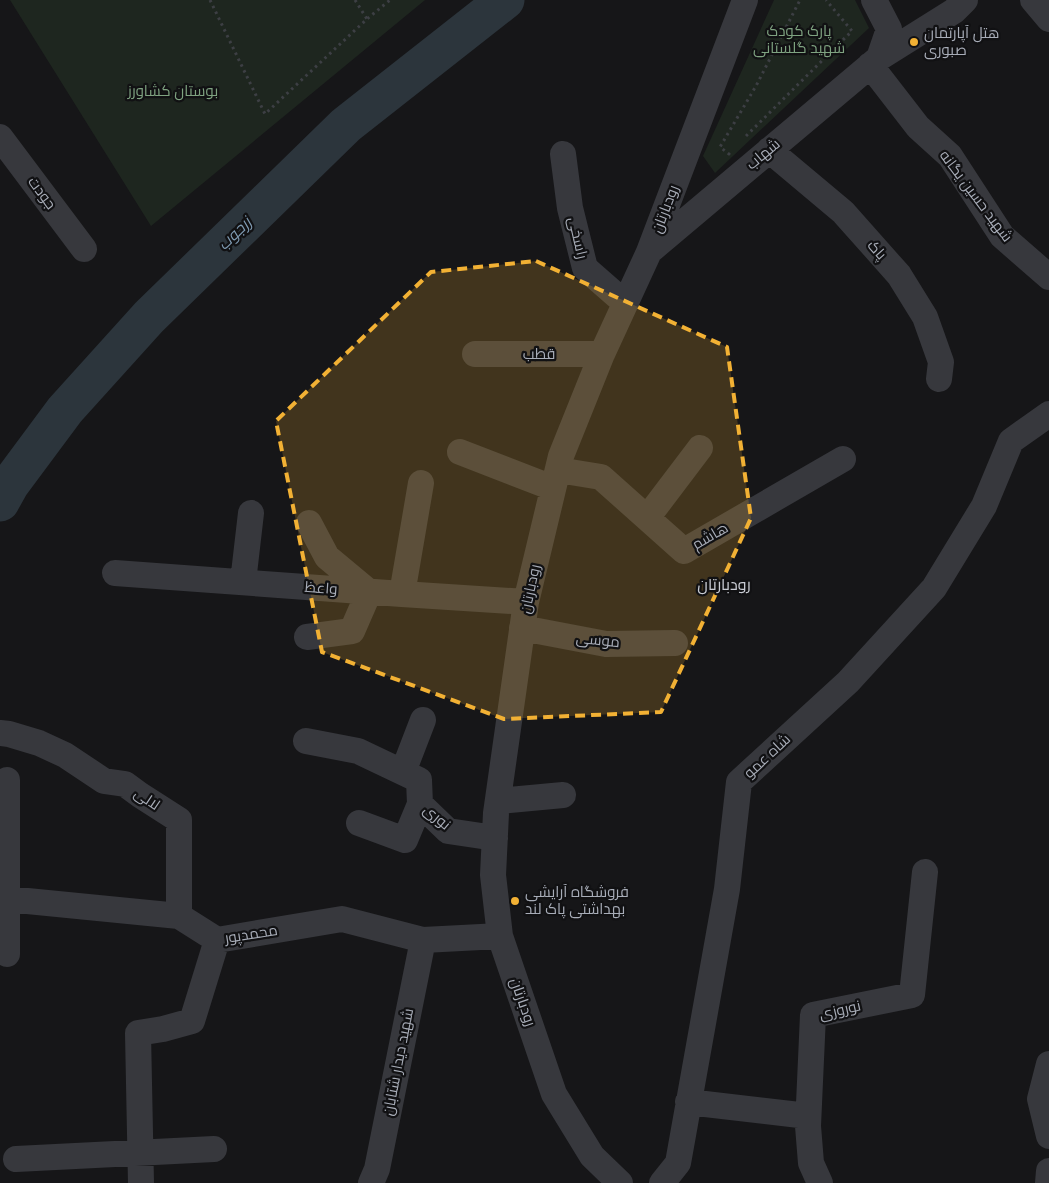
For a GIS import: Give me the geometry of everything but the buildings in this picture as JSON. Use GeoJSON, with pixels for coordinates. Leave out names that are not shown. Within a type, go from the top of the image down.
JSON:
{"type":"FeatureCollection","features":[{"type":"Feature","properties":{"kind":"street","name":"رودبارتان"},"geometry":{"type":"LineString","coordinates":[[620,1183],[592,1156],[554,1094],[500,936],[493,875],[496,813],[526,602],[561,456],[602,354],[648,252],[745,0]]}},
{"type":"Feature","properties":{"kind":"street"},"geometry":{"type":"LineString","coordinates":[[874,0],[889,29]]}},
{"type":"Feature","properties":{"kind":"street"},"geometry":{"type":"LineString","coordinates":[[874,61],[889,29],[944,0]]}},
{"type":"Feature","properties":{"kind":"street","name":"شهاب"},"geometry":{"type":"LineString","coordinates":[[648,252],[874,61],[954,11],[965,0]]}},
{"type":"Feature","properties":{"kind":"street"},"geometry":{"type":"LineString","coordinates":[[1033,0],[1049,19]]}},
{"type":"Feature","properties":{"kind":"street","name":"شهید حسین یگانه"},"geometry":{"type":"LineString","coordinates":[[874,61],[918,127],[950,156],[1002,236],[1049,278]]}},
{"type":"Feature","properties":{"kind":"street","name":"جودت"},"geometry":{"type":"LineString","coordinates":[[0,137],[84,249]]}},
{"type":"Feature","properties":{"kind":"street","name":"پاک"},"geometry":{"type":"LineString","coordinates":[[769,150],[843,212],[899,275],[925,317],[941,362],[939,379]]}},
{"type":"Feature","properties":{"kind":"street","name":"راسخی"},"geometry":{"type":"LineString","coordinates":[[564,154],[570,208],[585,268],[625,303]]}},
{"type":"Feature","properties":{"kind":"street"},"geometry":{"type":"LineString","coordinates":[[684,156],[686,170],[692,180],[700,187],[710,190],[721,190]]}},
{"type":"Feature","properties":{"kind":"street","name":"قطب"},"geometry":{"type":"LineString","coordinates":[[475,354],[602,354]]}},
{"type":"Feature","properties":{"kind":"street","name":"شاه عمو"},"geometry":{"type":"LineString","coordinates":[[662,1183],[678,1163],[726,889],[739,782],[848,682],[934,588],[984,506],[1012,442],[1049,414]]}},
{"type":"Feature","properties":{"kind":"street"},"geometry":{"type":"LineString","coordinates":[[647,518],[700,448]]}},
{"type":"Feature","properties":{"kind":"street","name":"هاشم"},"geometry":{"type":"LineString","coordinates":[[460,452],[555,479],[600,477],[684,551],[844,460]]}},
{"type":"Feature","properties":{"kind":"street"},"geometry":{"type":"LineString","coordinates":[[402,594],[421,483]]}},
{"type":"Feature","properties":{"kind":"street"},"geometry":{"type":"LineString","coordinates":[[243,582],[250,513]]}},
{"type":"Feature","properties":{"kind":"street"},"geometry":{"type":"LineString","coordinates":[[307,637],[352,631],[369,592],[327,557],[308,523]]}},
{"type":"Feature","properties":{"kind":"street","name":"واعظ"},"geometry":{"type":"LineString","coordinates":[[115,573],[526,602]]}},
{"type":"Feature","properties":{"kind":"street","name":"موسی"},"geometry":{"type":"LineString","coordinates":[[522,628],[606,644],[675,643]]}},
{"type":"Feature","properties":{"kind":"street"},"geometry":{"type":"LineString","coordinates":[[402,772],[423,720]]}},
{"type":"Feature","properties":{"kind":"street","name":"لالی"},"geometry":{"type":"LineString","coordinates":[[0,733],[39,743],[66,755],[104,781],[125,784],[179,820],[179,916]]}},
{"type":"Feature","properties":{"kind":"street","name":"نوری"},"geometry":{"type":"LineString","coordinates":[[306,741],[358,751],[419,780],[420,804],[448,831],[495,838]]}},
{"type":"Feature","properties":{"kind":"street"},"geometry":{"type":"LineString","coordinates":[[7,780],[7,954]]}},
{"type":"Feature","properties":{"kind":"street"},"geometry":{"type":"LineString","coordinates":[[498,801],[563,795]]}},
{"type":"Feature","properties":{"kind":"street"},"geometry":{"type":"LineString","coordinates":[[359,823],[405,840],[420,804]]}},
{"type":"Feature","properties":{"kind":"street","name":"نوروزی"},"geometry":{"type":"LineString","coordinates":[[820,1183],[811,1163],[808,1126],[813,1015],[912,995],[925,872]]}},
{"type":"Feature","properties":{"kind":"street","name":"محمدپور"},"geometry":{"type":"LineString","coordinates":[[7,899],[179,916],[217,940],[342,919],[423,940],[500,936]]}},
{"type":"Feature","properties":{"kind":"street"},"geometry":{"type":"LineString","coordinates":[[141,1183],[138,1033],[192,1021],[217,940]]}},
{"type":"Feature","properties":{"kind":"street","name":"شهید دیدار شتابان"},"geometry":{"type":"LineString","coordinates":[[371,1183],[377,1168],[423,940]]}},
{"type":"Feature","properties":{"kind":"street"},"geometry":{"type":"LineString","coordinates":[[1049,1064],[1040,1099],[1049,1136]]}},
{"type":"Feature","properties":{"kind":"street"},"geometry":{"type":"LineString","coordinates":[[688,1102],[808,1116]]}},
{"type":"Feature","properties":{"kind":"street"},"geometry":{"type":"LineString","coordinates":[[16,1159],[214,1149]]}},
{"type":"Feature","properties":{"kind":"street"},"geometry":{"type":"LineString","coordinates":[[1048,1183],[1049,1170]]}},
{"type":"Feature","properties":{"kind":"path"},"geometry":{"type":"LineString","coordinates":[[210,0],[265,114],[390,0]]}},
{"type":"Feature","properties":{"kind":"path"},"geometry":{"type":"LineString","coordinates":[[355,0],[367,20]]}},
{"type":"Feature","properties":{"kind":"path"},"geometry":{"type":"LineString","coordinates":[[735,147],[729,154],[720,147],[756,86],[800,0]]}},
{"type":"Feature","properties":{"kind":"path"},"geometry":{"type":"LineString","coordinates":[[742,141],[852,31],[828,1],[833,0]]}},
{"type":"Feature","properties":{"kind":"highlighted area"},"geometry":{"type":"Polygon","coordinates":[[[536,261],[727,347],[751,518],[661,712],[504,719],[322,652],[276,421],[431,272],[536,261]]]}},
{"type":"Feature","properties":{"kind":"green space","name":"بوستان کشاورز"},"geometry":{"type":"Polygon","coordinates":[[[10,0],[425,0],[151,226],[10,0]]]}},
{"type":"Feature","properties":{"kind":"green space","name":"پارک کودک شهید گلستانی"},"geometry":{"type":"Polygon","coordinates":[[[774,0],[855,0],[869,28],[715,173],[703,156],[774,0]]]}},
{"type":"Feature","properties":{"kind":"waterway","name":"زرجوب"},"geometry":{"type":"LineString","coordinates":[[0,502],[10,484],[65,410],[149,317],[346,125],[505,0]]}},
{"type":"Feature","properties":{"kind":"place","name":"هتل آپارتمان صبوری"},"geometry":{"type":"Point","coordinates":[914,42]}},
{"type":"Feature","properties":{"kind":"place","name":"فروشگاه آرایشی بهداشتی پاک لند"},"geometry":{"type":"Point","coordinates":[515,901]}},
{"type":"Feature","properties":{"kind":"district","name":"رودبارتان"},"geometry":{"type":"Point","coordinates":[724,584]}}]}
